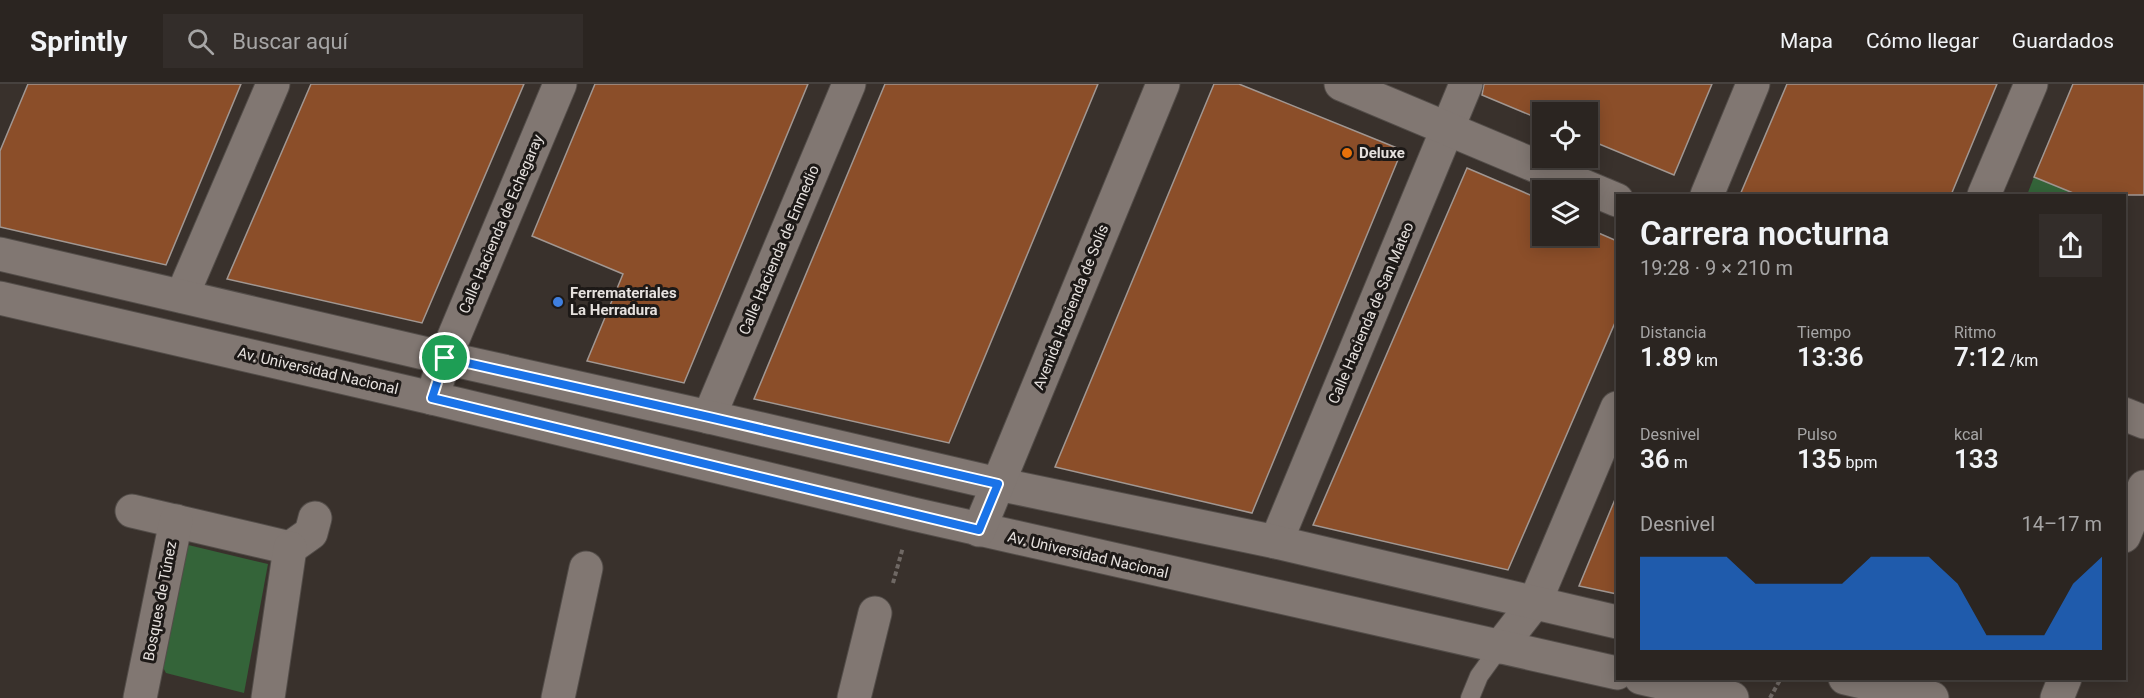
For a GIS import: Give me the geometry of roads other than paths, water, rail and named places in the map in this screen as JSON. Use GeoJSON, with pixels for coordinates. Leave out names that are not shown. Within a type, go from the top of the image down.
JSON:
{"type":"FeatureCollection","features":[{"type":"Feature","properties":{"kind":"street"},"geometry":{"type":"LineString","coordinates":[[182,296],[273,84]]}},
{"type":"Feature","properties":{"kind":"street","name":"Calle Hacienda de Echegaray"},"geometry":{"type":"LineString","coordinates":[[432,398],[445,358],[560,84]]}},
{"type":"Feature","properties":{"kind":"street","name":"Calle Hacienda de Enmedio"},"geometry":{"type":"LineString","coordinates":[[709,417],[849,84]]}},
{"type":"Feature","properties":{"kind":"street","name":"Avenida Hacienda de Solís"},"geometry":{"type":"LineString","coordinates":[[979,530],[1163,84]]}},
{"type":"Feature","properties":{"kind":"street"},"geometry":{"type":"LineString","coordinates":[[1341,84],[1616,200]]}},
{"type":"Feature","properties":{"kind":"street","name":"Calle Hacienda de San Mateo"},"geometry":{"type":"LineString","coordinates":[[1276,542],[1466,84]]}},
{"type":"Feature","properties":{"kind":"street"},"geometry":{"type":"LineString","coordinates":[[1707,194],[1753,84]]}},
{"type":"Feature","properties":{"kind":"street"},"geometry":{"type":"LineString","coordinates":[[1984,194],[2031,84]]}},
{"type":"Feature","properties":{"kind":"street"},"geometry":{"type":"LineString","coordinates":[[0,254],[998,484],[1276,542],[1616,622]]}},
{"type":"Feature","properties":{"kind":"street","name":"Av. Universidad Nacional"},"geometry":{"type":"LineString","coordinates":[[0,298],[432,398],[979,530],[1616,673]]}},
{"type":"Feature","properties":{"kind":"street"},"geometry":{"type":"LineString","coordinates":[[1500,647],[1535,602],[1616,410]]}},
{"type":"Feature","properties":{"kind":"street"},"geometry":{"type":"LineString","coordinates":[[2126,415],[2144,422]]}},
{"type":"Feature","properties":{"kind":"street"},"geometry":{"type":"LineString","coordinates":[[2126,531],[2144,487]]}},
{"type":"Feature","properties":{"kind":"street"},"geometry":{"type":"LineString","coordinates":[[132,511],[176,521]]}},
{"type":"Feature","properties":{"kind":"street"},"geometry":{"type":"LineString","coordinates":[[268,698],[290,548],[311,533],[315,518]]}},
{"type":"Feature","properties":{"kind":"street","name":"Bosques de Túnez"},"geometry":{"type":"LineString","coordinates":[[141,698],[176,521],[290,548]]}},
{"type":"Feature","properties":{"kind":"street"},"geometry":{"type":"LineString","coordinates":[[558,698],[586,568]]}},
{"type":"Feature","properties":{"kind":"street"},"geometry":{"type":"LineString","coordinates":[[854,698],[875,613]]}},
{"type":"Feature","properties":{"kind":"street"},"geometry":{"type":"LineString","coordinates":[[1650,680],[1732,698]]}},
{"type":"Feature","properties":{"kind":"street"},"geometry":{"type":"LineString","coordinates":[[1854,680],[1932,698]]}},
{"type":"Feature","properties":{"kind":"street"},"geometry":{"type":"LineString","coordinates":[[2057,698],[2065,680]]}},
{"type":"Feature","properties":{"kind":"lane"},"geometry":{"type":"LineString","coordinates":[[1470,698],[1479,676],[1500,647]]}},
{"type":"Feature","properties":{"kind":"place","name":"Deluxe"},"geometry":{"type":"Point","coordinates":[1347,153]}},
{"type":"Feature","properties":{"kind":"place","name":"Ferremateriales La Herradura"},"geometry":{"type":"Point","coordinates":[558,302]}}]}
